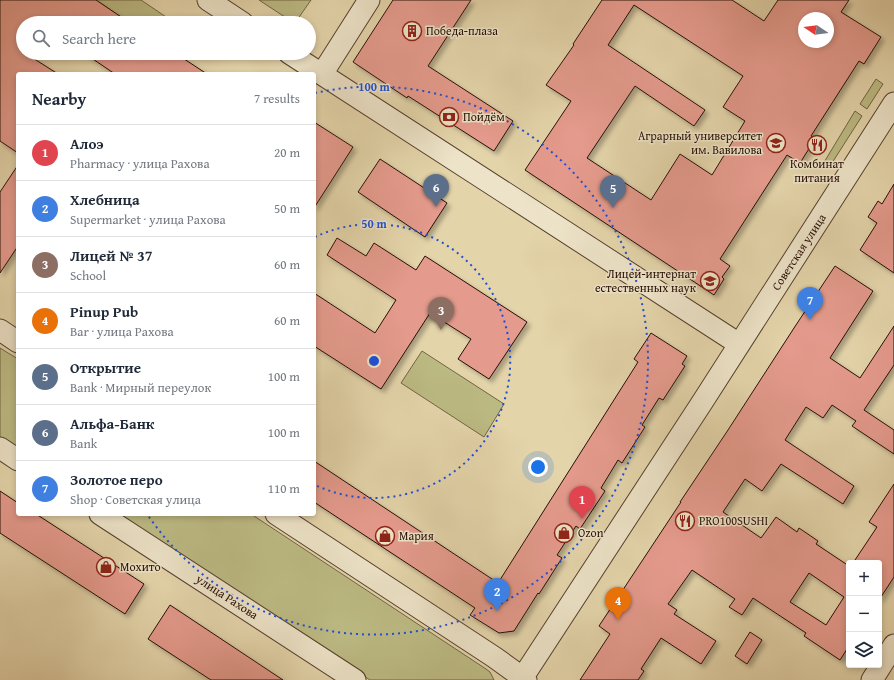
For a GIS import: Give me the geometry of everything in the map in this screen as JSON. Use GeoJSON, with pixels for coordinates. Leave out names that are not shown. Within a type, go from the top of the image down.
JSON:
{"type":"FeatureCollection","features":[{"type":"Feature","properties":{"kind":"street"},"geometry":{"type":"LineString","coordinates":[[208,0],[232,16]]}},
{"type":"Feature","properties":{"kind":"street"},"geometry":{"type":"LineString","coordinates":[[317,71],[354,0]]}},
{"type":"Feature","properties":{"kind":"street"},"geometry":{"type":"LineString","coordinates":[[317,71],[369,0]]}},
{"type":"Feature","properties":{"kind":"street"},"geometry":{"type":"LineString","coordinates":[[300,60],[739,344]]}},
{"type":"Feature","properties":{"kind":"street","name":"Советская улица"},"geometry":{"type":"LineString","coordinates":[[523,679],[894,103]]}},
{"type":"Feature","properties":{"kind":"street"},"geometry":{"type":"LineString","coordinates":[[0,330],[16,341]]}},
{"type":"Feature","properties":{"kind":"street"},"geometry":{"type":"LineString","coordinates":[[0,448],[16,459]]}},
{"type":"Feature","properties":{"kind":"street","name":"улица Рахова"},"geometry":{"type":"LineString","coordinates":[[103,516],[354,680]]}},
{"type":"Feature","properties":{"kind":"street"},"geometry":{"type":"LineString","coordinates":[[279,516],[494,657],[523,679]]}},
{"type":"Feature","properties":{"kind":"street"},"geometry":{"type":"LineString","coordinates":[[872,680],[894,645]]}},
{"type":"Feature","properties":{"kind":"shaded area"},"geometry":{"type":"Polygon","coordinates":[[[96,0],[141,0],[165,16],[120,16],[96,0]]]}},
{"type":"Feature","properties":{"kind":"shaded area"},"geometry":{"type":"Polygon","coordinates":[[[259,0],[311,0],[300,16],[283,16],[259,0]]]}},
{"type":"Feature","properties":{"kind":"shaded area"},"geometry":{"type":"Polygon","coordinates":[[[876,79],[883,84],[867,109],[860,104],[876,79]]]}},
{"type":"Feature","properties":{"kind":"shaded area"},"geometry":{"type":"Polygon","coordinates":[[[855,111],[862,116],[832,163],[820,169],[855,111]]]}},
{"type":"Feature","properties":{"kind":"shaded area"},"geometry":{"type":"Polygon","coordinates":[[[0,348],[16,358],[16,449],[0,438],[0,348]]]}},
{"type":"Feature","properties":{"kind":"shaded area"},"geometry":{"type":"Polygon","coordinates":[[[422,351],[504,404],[484,437],[401,383],[422,351]]]}},
{"type":"Feature","properties":{"kind":"shaded area"},"geometry":{"type":"Polygon","coordinates":[[[119,516],[254,516],[486,669],[490,672],[494,680],[370,680],[119,516]]]}},
{"type":"Feature","properties":{"kind":"building"},"geometry":{"type":"Polygon","coordinates":[[[0,0],[96,0],[120,16],[16,16],[16,60],[36,60],[55,72],[16,72],[16,152],[0,141],[0,0]]]}},
{"type":"Feature","properties":{"kind":"building","name":"Победа-плаза"},"geometry":{"type":"Polygon","coordinates":[[[393,0],[471,0],[428,66],[513,121],[494,151],[408,96],[407,98],[353,62],[393,0]]]}},
{"type":"Feature","properties":{"kind":"building"},"geometry":{"type":"Polygon","coordinates":[[[602,0],[732,0],[764,21],[778,0],[849,0],[841,12],[881,37],[864,64],[859,61],[811,136],[815,139],[800,163],[787,155],[720,259],[730,266],[722,277],[724,279],[714,295],[525,170],[571,101],[546,85],[574,45],[573,44],[602,0]],[[634,5],[608,45],[705,110],[694,126],[635,86],[587,158],[651,200],[680,154],[712,175],[745,121],[723,107],[743,76],[634,5]]]}},
{"type":"Feature","properties":{"kind":"building"},"geometry":{"type":"Polygon","coordinates":[[[94,60],[186,60],[204,72],[112,72],[94,60]]]}},
{"type":"Feature","properties":{"kind":"building"},"geometry":{"type":"Polygon","coordinates":[[[316,123],[353,147],[316,205],[316,123]]]}},
{"type":"Feature","properties":{"kind":"building"},"geometry":{"type":"Polygon","coordinates":[[[380,159],[447,203],[425,237],[358,192],[380,159]]]}},
{"type":"Feature","properties":{"kind":"building"},"geometry":{"type":"Polygon","coordinates":[[[16,168],[16,249],[0,273],[0,192],[16,168]]]}},
{"type":"Feature","properties":{"kind":"building"},"geometry":{"type":"Polygon","coordinates":[[[894,184],[894,273],[860,250],[877,223],[868,217],[878,201],[882,204],[894,184]]]}},
{"type":"Feature","properties":{"kind":"building"},"geometry":{"type":"Polygon","coordinates":[[[337,238],[366,256],[374,243],[416,270],[425,256],[527,322],[489,379],[458,359],[471,339],[430,313],[381,389],[316,347],[316,294],[375,333],[396,300],[327,255],[337,238]]]}},
{"type":"Feature","properties":{"kind":"building"},"geometry":{"type":"Polygon","coordinates":[[[835,266],[873,291],[830,358],[860,378],[894,326],[894,365],[864,410],[894,430],[894,454],[852,426],[856,421],[832,405],[823,418],[806,407],[785,440],[854,486],[843,504],[781,464],[762,491],[745,479],[723,512],[761,538],[776,517],[797,532],[799,528],[818,541],[816,544],[846,564],[846,651],[840,660],[804,636],[806,633],[753,598],[742,615],[729,607],[735,599],[692,570],[668,604],[677,610],[674,614],[716,641],[701,664],[661,638],[641,669],[644,671],[638,680],[580,680],[610,634],[599,626],[835,266]],[[809,573],[790,602],[826,625],[844,597],[809,573]]]}},
{"type":"Feature","properties":{"kind":"building"},"geometry":{"type":"Polygon","coordinates":[[[651,333],[687,356],[682,364],[685,366],[663,400],[659,398],[642,425],[645,427],[622,463],[618,460],[601,488],[605,491],[580,529],[576,526],[557,555],[562,558],[514,631],[499,633],[470,615],[475,608],[316,503],[316,462],[498,583],[638,362],[634,359],[651,333]]]}},
{"type":"Feature","properties":{"kind":"building"},"geometry":{"type":"Polygon","coordinates":[[[894,484],[894,577],[882,595],[882,560],[855,560],[877,527],[869,522],[894,484]]]}},
{"type":"Feature","properties":{"kind":"building"},"geometry":{"type":"Polygon","coordinates":[[[0,491],[16,502],[16,516],[39,516],[144,584],[125,614],[0,533],[0,491]]]}},
{"type":"Feature","properties":{"kind":"building"},"geometry":{"type":"Polygon","coordinates":[[[170,605],[283,680],[211,680],[148,639],[170,605]]]}},
{"type":"Feature","properties":{"kind":"building"},"geometry":{"type":"Polygon","coordinates":[[[750,632],[762,640],[747,664],[735,656],[750,632]]]}},
{"type":"Feature","properties":{"kind":"place","name":"Победа-плаза"},"geometry":{"type":"Point","coordinates":[412,31]}},
{"type":"Feature","properties":{"kind":"place","name":"Пойдём"},"geometry":{"type":"Point","coordinates":[449,117]}},
{"type":"Feature","properties":{"kind":"place","name":"Аграрный университет им. Вавилова"},"geometry":{"type":"Point","coordinates":[776,143]}},
{"type":"Feature","properties":{"kind":"place","name":"Комбинат питания"},"geometry":{"type":"Point","coordinates":[817,145]}},
{"type":"Feature","properties":{"kind":"place","name":"Альфа-Банк"},"geometry":{"type":"Point","coordinates":[436,207]}},
{"type":"Feature","properties":{"kind":"place","name":"Открытие"},"geometry":{"type":"Point","coordinates":[613,208]}},
{"type":"Feature","properties":{"kind":"place","name":"Лицей-интернат естественных наук"},"geometry":{"type":"Point","coordinates":[710,281]}},
{"type":"Feature","properties":{"kind":"place","name":"Золотое перо"},"geometry":{"type":"Point","coordinates":[810,320]}},
{"type":"Feature","properties":{"kind":"place","name":"Лицей № 37"},"geometry":{"type":"Point","coordinates":[441,330]}},
{"type":"Feature","properties":{"kind":"place","name":"Алоэ"},"geometry":{"type":"Point","coordinates":[582,519]}},
{"type":"Feature","properties":{"kind":"place","name":"PRO100SUSHI"},"geometry":{"type":"Point","coordinates":[685,521]}},
{"type":"Feature","properties":{"kind":"place","name":"Ozon"},"geometry":{"type":"Point","coordinates":[564,533]}},
{"type":"Feature","properties":{"kind":"place","name":"Мария"},"geometry":{"type":"Point","coordinates":[385,536]}},
{"type":"Feature","properties":{"kind":"place","name":"Мохито"},"geometry":{"type":"Point","coordinates":[106,567]}},
{"type":"Feature","properties":{"kind":"place","name":"Хлебница"},"geometry":{"type":"Point","coordinates":[497,611]}},
{"type":"Feature","properties":{"kind":"place","name":"Pinup Pub"},"geometry":{"type":"Point","coordinates":[618,620]}}]}
